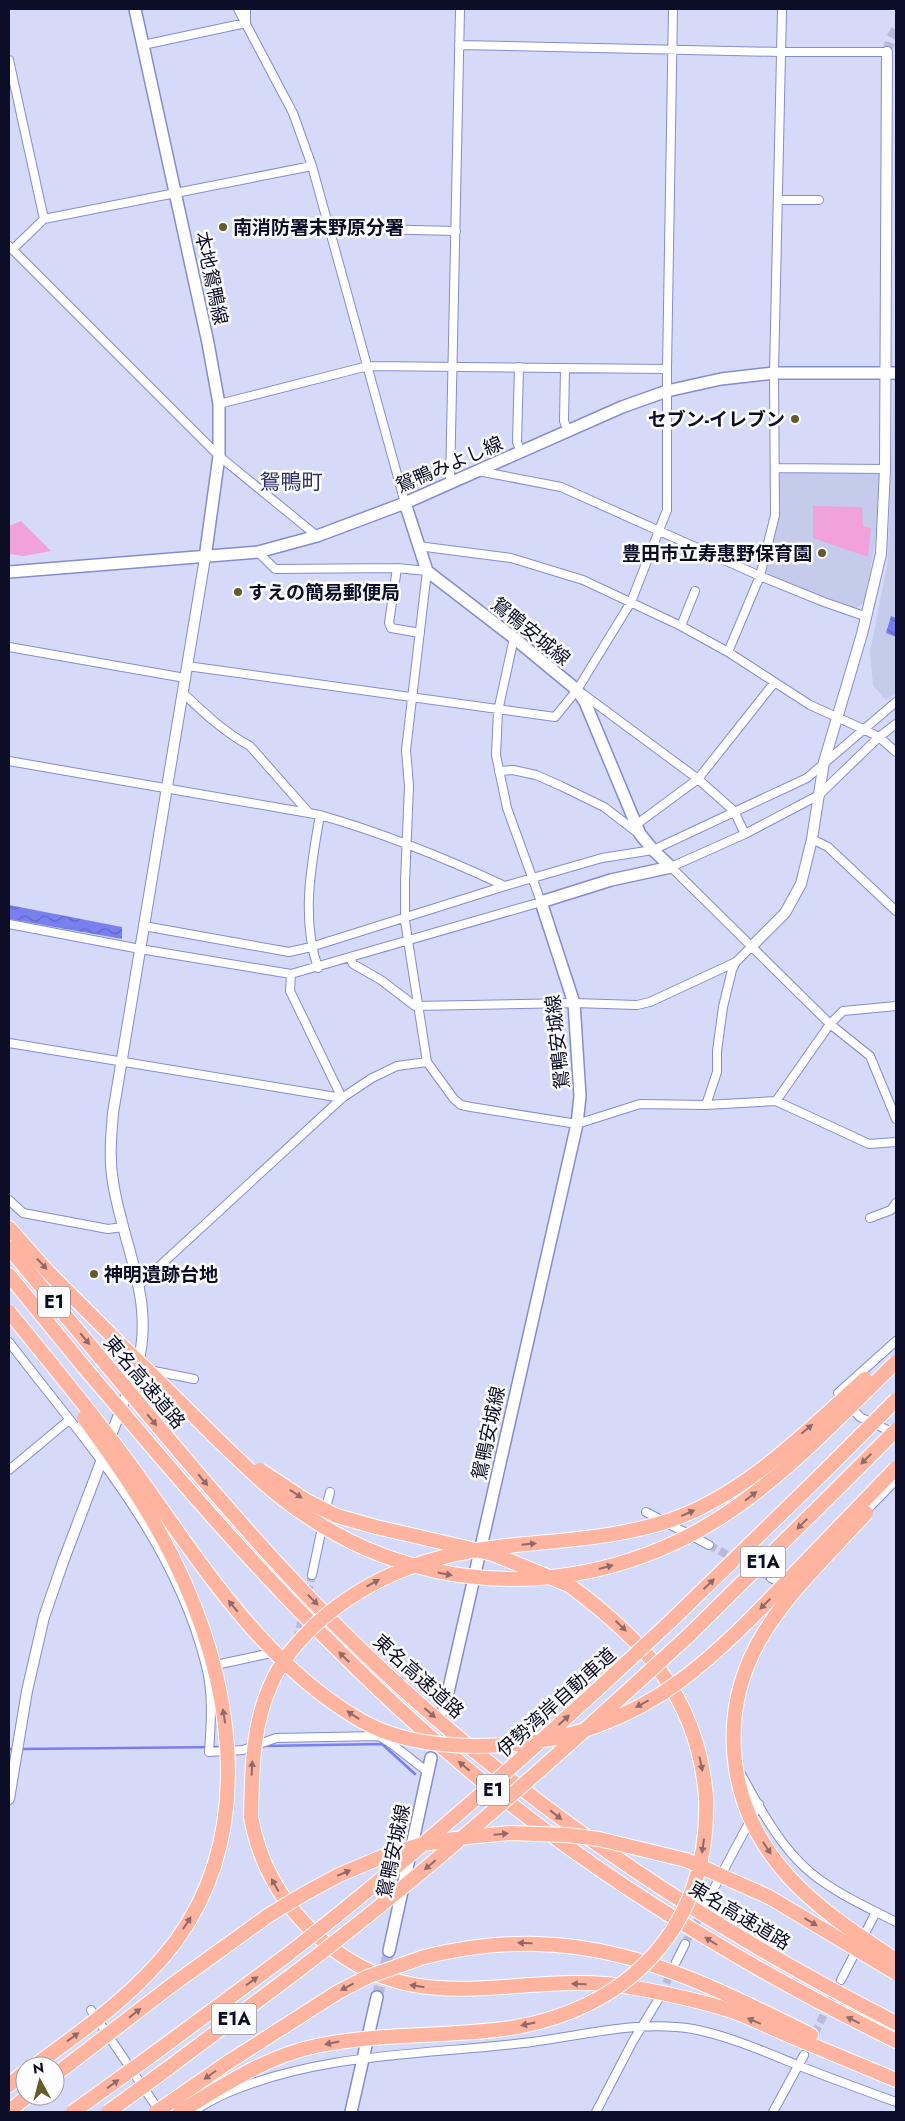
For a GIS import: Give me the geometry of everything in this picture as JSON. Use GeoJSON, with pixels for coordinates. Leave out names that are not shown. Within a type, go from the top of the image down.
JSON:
{"type":"FeatureCollection","features":[{"type":"Feature","properties":{"kind":"highway"},"geometry":{"type":"LineString","coordinates":[[9,1228],[48,1272],[255,1476],[307,1517],[334,1533],[391,1560],[424,1570],[489,1579],[558,1577],[601,1569],[660,1549],[696,1532],[733,1510],[782,1470],[896,1362]]}},
{"type":"Feature","properties":{"kind":"highway","name":"東名高速道路"},"geometry":{"type":"LineString","coordinates":[[9,1248],[219,1499],[358,1647],[451,1732],[565,1821],[648,1880],[731,1932],[817,1982],[896,2023]]}},
{"type":"Feature","properties":{"kind":"highway","name":"東名高速道路"},"geometry":{"type":"LineString","coordinates":[[9,1275],[158,1454],[234,1542],[305,1618],[369,1681],[503,1798],[638,1895],[723,1948],[817,2002],[896,2042]]}},
{"type":"Feature","properties":{"kind":"highway"},"geometry":{"type":"LineString","coordinates":[[9,1313],[87,1406],[230,1602],[276,1653],[329,1699],[362,1721],[393,1734],[422,1740],[464,1745],[522,1745],[583,1731],[614,1719],[647,1702],[711,1657],[766,1603],[896,1468]]}},
{"type":"Feature","properties":{"kind":"highway"},"geometry":{"type":"LineString","coordinates":[[9,1313],[88,1423],[148,1512],[172,1556],[188,1589],[210,1656],[225,1718],[229,1762],[225,1822],[216,1859],[194,1913],[176,1941],[129,1992],[107,2012],[48,2056]]}},
{"type":"Feature","properties":{"kind":"highway"},"geometry":{"type":"LineString","coordinates":[[896,1352],[770,1461],[716,1498],[693,1510],[664,1522],[613,1534],[498,1548],[423,1562],[376,1580],[353,1594],[308,1631],[292,1648],[271,1682],[255,1738],[251,1817],[263,1862],[277,1889],[293,1911],[338,1953],[361,1967],[391,1980],[433,1989],[603,1984],[655,1992],[733,2012],[896,2079]]}},
{"type":"Feature","properties":{"kind":"highway","name":"伊勢湾岸自動車道"},"geometry":{"type":"LineString","coordinates":[[73,2112],[356,1902],[466,1808],[606,1683],[896,1400]]}},
{"type":"Feature","properties":{"kind":"highway"},"geometry":{"type":"LineString","coordinates":[[180,2112],[240,2076],[276,2059],[313,2046],[354,2039],[453,2034],[505,2029],[577,2010],[607,1995],[636,1974],[657,1952],[674,1928],[690,1896],[703,1847],[706,1814],[706,1797],[699,1755],[688,1723],[663,1672],[636,1641],[614,1620],[569,1585],[494,1554],[376,1527],[337,1516],[307,1501],[260,1470],[201,1423]]}},
{"type":"Feature","properties":{"kind":"highway","name":"伊勢湾岸自動車道"},"geometry":{"type":"LineString","coordinates":[[108,2112],[375,1911],[479,1824],[689,1635],[896,1430]]}},
{"type":"Feature","properties":{"kind":"highway"},"geometry":{"type":"LineString","coordinates":[[896,1476],[785,1604],[765,1632],[744,1675],[737,1700],[734,1723],[736,1772],[743,1801],[754,1828],[768,1850],[788,1876],[809,1897],[859,1936],[896,1960]]}},
{"type":"Feature","properties":{"kind":"highway"},"geometry":{"type":"LineString","coordinates":[[65,2067],[172,1985],[269,1915],[302,1895],[339,1875],[384,1856],[423,1844],[467,1837],[510,1833],[567,1835],[599,1839],[686,1860],[769,1897],[896,1973]]}},
{"type":"Feature","properties":{"kind":"highway"},"geometry":{"type":"LineString","coordinates":[[156,2112],[227,2063],[338,1992],[374,1974],[455,1949],[513,1943],[566,1945],[618,1954],[650,1963],[721,1990],[896,2079]]}},
{"type":"Feature","properties":{"kind":"main road","name":"本地鴛鴨線"},"geometry":{"type":"LineString","coordinates":[[135,9],[208,343],[219,404],[219,456],[205,558]]}},
{"type":"Feature","properties":{"kind":"main road","name":"鴛鴨みよし線"},"geometry":{"type":"LineString","coordinates":[[9,572],[205,558],[258,552],[317,536],[405,503],[622,407],[667,392],[721,379],[774,373],[891,374]]}},
{"type":"Feature","properties":{"kind":"main road"},"geometry":{"type":"LineString","coordinates":[[405,503],[427,571]]}},
{"type":"Feature","properties":{"kind":"main road","name":"鴛鴨安城線"},"geometry":{"type":"LineString","coordinates":[[427,571],[514,638],[577,690],[586,702],[639,829],[654,851],[670,865]]}},
{"type":"Feature","properties":{"kind":"main road"},"geometry":{"type":"LineString","coordinates":[[540,900],[670,865]]}},
{"type":"Feature","properties":{"kind":"main road","name":"鴛鴨安城線"},"geometry":{"type":"LineString","coordinates":[[444,1710],[576,1124],[580,1096],[574,1003],[540,900]]}},
{"type":"Feature","properties":{"kind":"main road","name":"鴛鴨安城線"},"geometry":{"type":"LineString","coordinates":[[388,1951],[432,1758]]}},
{"type":"Feature","properties":{"kind":"main road"},"geometry":{"type":"LineString","coordinates":[[351,2112],[377,1997]]}},
{"type":"Feature","properties":{"kind":"street"},"geometry":{"type":"LineString","coordinates":[[238,9],[293,113],[312,166],[405,503]]}},
{"type":"Feature","properties":{"kind":"street"},"geometry":{"type":"LineString","coordinates":[[246,9],[246,23]]}},
{"type":"Feature","properties":{"kind":"street"},"geometry":{"type":"LineString","coordinates":[[450,483],[460,9]]}},
{"type":"Feature","properties":{"kind":"street"},"geometry":{"type":"LineString","coordinates":[[187,666],[413,697],[498,711],[555,717],[577,690],[631,602],[660,533],[667,510],[667,369],[674,9]]}},
{"type":"Feature","properties":{"kind":"street"},"geometry":{"type":"LineString","coordinates":[[728,652],[760,576],[775,515],[774,373],[782,9]]}},
{"type":"Feature","properties":{"kind":"street"},"geometry":{"type":"LineString","coordinates":[[142,45],[246,23]]}},
{"type":"Feature","properties":{"kind":"street"},"geometry":{"type":"LineString","coordinates":[[350,958],[353,964],[382,980],[414,1006],[574,1003],[637,1005],[736,962],[785,913],[800,884],[812,840],[824,762],[867,617],[881,554],[891,374],[887,52],[781,52],[673,48],[459,45]]}},
{"type":"Feature","properties":{"kind":"street"},"geometry":{"type":"LineString","coordinates":[[9,60],[44,220]]}},
{"type":"Feature","properties":{"kind":"street"},"geometry":{"type":"LineString","coordinates":[[312,166],[44,220],[11,247],[219,456],[317,536]]}},
{"type":"Feature","properties":{"kind":"street"},"geometry":{"type":"LineString","coordinates":[[778,200],[819,200]]}},
{"type":"Feature","properties":{"kind":"street"},"geometry":{"type":"LineString","coordinates":[[330,228],[456,230]]}},
{"type":"Feature","properties":{"kind":"street"},"geometry":{"type":"LineString","coordinates":[[219,404],[368,366],[667,369]]}},
{"type":"Feature","properties":{"kind":"street"},"geometry":{"type":"LineString","coordinates":[[519,367],[517,442],[521,452]]}},
{"type":"Feature","properties":{"kind":"street"},"geometry":{"type":"LineString","coordinates":[[565,368],[564,421],[568,431]]}},
{"type":"Feature","properties":{"kind":"street"},"geometry":{"type":"LineString","coordinates":[[775,468],[885,469]]}},
{"type":"Feature","properties":{"kind":"street"},"geometry":{"type":"LineString","coordinates":[[478,471],[561,487],[660,533],[760,576],[867,617]]}},
{"type":"Feature","properties":{"kind":"street"},"geometry":{"type":"LineString","coordinates":[[418,546],[511,558],[583,580],[681,626],[728,652],[810,705],[879,737],[896,752]]}},
{"type":"Feature","properties":{"kind":"street"},"geometry":{"type":"LineString","coordinates":[[258,552],[275,569],[397,568],[427,571],[406,750],[409,786],[405,919],[427,1062],[454,1099],[461,1105],[576,1124],[640,1104],[706,1105],[776,1101],[868,1144],[896,1142]]}},
{"type":"Feature","properties":{"kind":"street"},"geometry":{"type":"LineString","coordinates":[[9,1798],[27,1691],[44,1617],[137,1367],[143,1346],[144,1320],[139,1285],[113,1184],[110,1157],[113,1113],[205,558]]}},
{"type":"Feature","properties":{"kind":"street"},"geometry":{"type":"LineString","coordinates":[[397,568],[389,623],[391,628],[420,634]]}},
{"type":"Feature","properties":{"kind":"street"},"geometry":{"type":"LineString","coordinates":[[681,626],[695,592]]}},
{"type":"Feature","properties":{"kind":"street"},"geometry":{"type":"LineString","coordinates":[[9,924],[292,974],[318,968],[407,938],[540,900],[507,808],[496,755],[498,711],[514,638]]}},
{"type":"Feature","properties":{"kind":"street"},"geometry":{"type":"LineString","coordinates":[[9,647],[185,678]]}},
{"type":"Feature","properties":{"kind":"street"},"geometry":{"type":"LineString","coordinates":[[499,771],[513,770],[536,775],[604,807],[639,829],[698,779],[774,683]]}},
{"type":"Feature","properties":{"kind":"street"},"geometry":{"type":"LineString","coordinates":[[577,690],[698,779],[734,811],[745,834]]}},
{"type":"Feature","properties":{"kind":"street"},"geometry":{"type":"LineString","coordinates":[[183,693],[217,724],[250,746],[309,814]]}},
{"type":"Feature","properties":{"kind":"street"},"geometry":{"type":"LineString","coordinates":[[144,928],[289,952],[311,948],[505,886],[532,880],[602,858],[654,851],[734,811],[807,778],[896,702]]}},
{"type":"Feature","properties":{"kind":"street"},"geometry":{"type":"LineString","coordinates":[[896,724],[820,791],[745,834],[670,865],[751,948],[830,1024],[870,1056],[896,1119]]}},
{"type":"Feature","properties":{"kind":"street"},"geometry":{"type":"LineString","coordinates":[[9,762],[320,816],[363,828],[456,864],[505,886]]}},
{"type":"Feature","properties":{"kind":"street"},"geometry":{"type":"LineString","coordinates":[[318,968],[311,948],[310,875],[320,816]]}},
{"type":"Feature","properties":{"kind":"street"},"geometry":{"type":"LineString","coordinates":[[812,840],[828,847],[896,911]]}},
{"type":"Feature","properties":{"kind":"street"},"geometry":{"type":"LineString","coordinates":[[706,1105],[717,1072],[717,1051],[723,1007],[732,970],[736,962]]}},
{"type":"Feature","properties":{"kind":"street"},"geometry":{"type":"LineString","coordinates":[[292,974],[290,991],[342,1098]]}},
{"type":"Feature","properties":{"kind":"street"},"geometry":{"type":"LineString","coordinates":[[776,1101],[830,1024],[843,1011],[896,1006]]}},
{"type":"Feature","properties":{"kind":"street"},"geometry":{"type":"LineString","coordinates":[[9,1043],[342,1098]]}},
{"type":"Feature","properties":{"kind":"street"},"geometry":{"type":"LineString","coordinates":[[139,1285],[342,1098],[372,1078],[397,1066],[427,1062]]}},
{"type":"Feature","properties":{"kind":"street"},"geometry":{"type":"LineString","coordinates":[[9,1200],[23,1213],[108,1229],[123,1228]]}},
{"type":"Feature","properties":{"kind":"street"},"geometry":{"type":"LineString","coordinates":[[870,1218],[891,1210],[896,1203]]}},
{"type":"Feature","properties":{"kind":"street"},"geometry":{"type":"LineString","coordinates":[[896,1341],[838,1393],[860,1417],[896,1434]]}},
{"type":"Feature","properties":{"kind":"street"},"geometry":{"type":"LineString","coordinates":[[9,1342],[102,1460],[138,1511],[182,1594],[207,1667],[211,1714],[209,1752],[243,1750],[276,1738],[378,1736],[428,1772]]}},
{"type":"Feature","properties":{"kind":"street"},"geometry":{"type":"LineString","coordinates":[[137,1367],[194,1379]]}},
{"type":"Feature","properties":{"kind":"street"},"geometry":{"type":"LineString","coordinates":[[9,1470],[69,1420]]}},
{"type":"Feature","properties":{"kind":"street"},"geometry":{"type":"LineString","coordinates":[[896,1480],[793,1589],[759,1637],[750,1652],[734,1694],[731,1714],[730,1749],[733,1758],[759,1804],[788,1849],[810,1872],[834,1889],[896,1922]]}},
{"type":"Feature","properties":{"kind":"street"},"geometry":{"type":"LineString","coordinates":[[312,1575],[330,1492]]}},
{"type":"Feature","properties":{"kind":"street"},"geometry":{"type":"LineString","coordinates":[[646,1512],[709,1545]]}},
{"type":"Feature","properties":{"kind":"street"},"geometry":{"type":"LineString","coordinates":[[771,1578],[793,1589]]}},
{"type":"Feature","properties":{"kind":"street"},"geometry":{"type":"LineString","coordinates":[[207,1667],[282,1651],[293,1645]]}},
{"type":"Feature","properties":{"kind":"street"},"geometry":{"type":"LineString","coordinates":[[705,1905],[759,1804]]}},
{"type":"Feature","properties":{"kind":"street"},"geometry":{"type":"LineString","coordinates":[[841,1980],[876,1912]]}},
{"type":"Feature","properties":{"kind":"street"},"geometry":{"type":"LineString","coordinates":[[676,1962],[685,1944]]}},
{"type":"Feature","properties":{"kind":"street"},"geometry":{"type":"LineString","coordinates":[[596,2112],[633,2041],[658,2000]]}},
{"type":"Feature","properties":{"kind":"street"},"geometry":{"type":"LineString","coordinates":[[91,2010],[160,2112]]}},
{"type":"Feature","properties":{"kind":"street"},"geometry":{"type":"LineString","coordinates":[[192,2112],[225,2093],[314,2066],[364,2057],[453,2051],[642,2026],[676,2027],[712,2034],[751,2046],[896,2102]]}},
{"type":"Feature","properties":{"kind":"street"},"geometry":{"type":"LineString","coordinates":[[773,2112],[804,2055]]}},
{"type":"Feature","properties":{"kind":"street"},"geometry":{"type":"LineString","coordinates":[[9,2098],[9,2112]]}},
{"type":"Feature","properties":{"kind":"shaded area"},"geometry":{"type":"Polygon","coordinates":[[[894,380],[896,380],[896,693],[886,700],[873,685],[870,652],[888,560],[894,380]]]}},
{"type":"Feature","properties":{"kind":"shaded area","name":"豊田市立寿惠野保育園"},"geometry":{"type":"Polygon","coordinates":[[[874,470],[879,475],[876,538],[864,603],[856,608],[768,576],[766,573],[780,514],[779,471],[874,470]]]}},
{"type":"Feature","properties":{"kind":"shaded area"},"geometry":{"type":"Polygon","coordinates":[[[813,506],[862,507],[863,526],[871,528],[868,557],[813,538],[813,506]]]}},
{"type":"Feature","properties":{"kind":"shaded area"},"geometry":{"type":"Polygon","coordinates":[[[21,521],[51,551],[24,556],[9,554],[9,526],[21,521]]]}},
{"type":"Feature","properties":{"kind":"water"},"geometry":{"type":"Polygon","coordinates":[[[891,616],[896,618],[896,637],[886,633],[891,616]]]}},
{"type":"Feature","properties":{"kind":"water"},"geometry":{"type":"Polygon","coordinates":[[[9,905],[122,927],[122,939],[9,919],[9,905]]]}},
{"type":"Feature","properties":{"kind":"waterway"},"geometry":{"type":"LineString","coordinates":[[263,1746],[382,1744],[415,1774]]}},
{"type":"Feature","properties":{"kind":"waterway"},"geometry":{"type":"LineString","coordinates":[[20,1749],[222,1747]]}},
{"type":"Feature","properties":{"kind":"waterway"},"geometry":{"type":"LineString","coordinates":[[9,1749],[15,1749]]}},
{"type":"Feature","properties":{"kind":"tunnel"},"geometry":{"type":"LineString","coordinates":[[887,52],[891,38],[896,30]]}},
{"type":"Feature","properties":{"kind":"tunnel"},"geometry":{"type":"LineString","coordinates":[[709,1545],[771,1578]]}},
{"type":"Feature","properties":{"kind":"tunnel"},"geometry":{"type":"LineString","coordinates":[[297,1640],[312,1575]]}},
{"type":"Feature","properties":{"kind":"tunnel"},"geometry":{"type":"LineString","coordinates":[[685,1944],[702,1912]]}},
{"type":"Feature","properties":{"kind":"tunnel"},"geometry":{"type":"LineString","coordinates":[[377,1997],[389,1951]]}},
{"type":"Feature","properties":{"kind":"tunnel"},"geometry":{"type":"LineString","coordinates":[[661,1994],[673,1968]]}},
{"type":"Feature","properties":{"kind":"tunnel"},"geometry":{"type":"LineString","coordinates":[[804,2055],[836,1990]]}},
{"type":"Feature","properties":{"kind":"place","name":"南消防署末野原分署"},"geometry":{"type":"Point","coordinates":[223,227]}},
{"type":"Feature","properties":{"kind":"place","name":"セブン-イレブン"},"geometry":{"type":"Point","coordinates":[795,419]}},
{"type":"Feature","properties":{"kind":"place","name":"豊田市立寿惠野保育園"},"geometry":{"type":"Point","coordinates":[822,553]}},
{"type":"Feature","properties":{"kind":"place","name":"すえの簡易郵便局"},"geometry":{"type":"Point","coordinates":[238,592]}},
{"type":"Feature","properties":{"kind":"place","name":"神明遺跡台地"},"geometry":{"type":"Point","coordinates":[94,1274]}},
{"type":"Feature","properties":{"kind":"district","name":"鴛鴨町"},"geometry":{"type":"Point","coordinates":[291,482]}}]}
